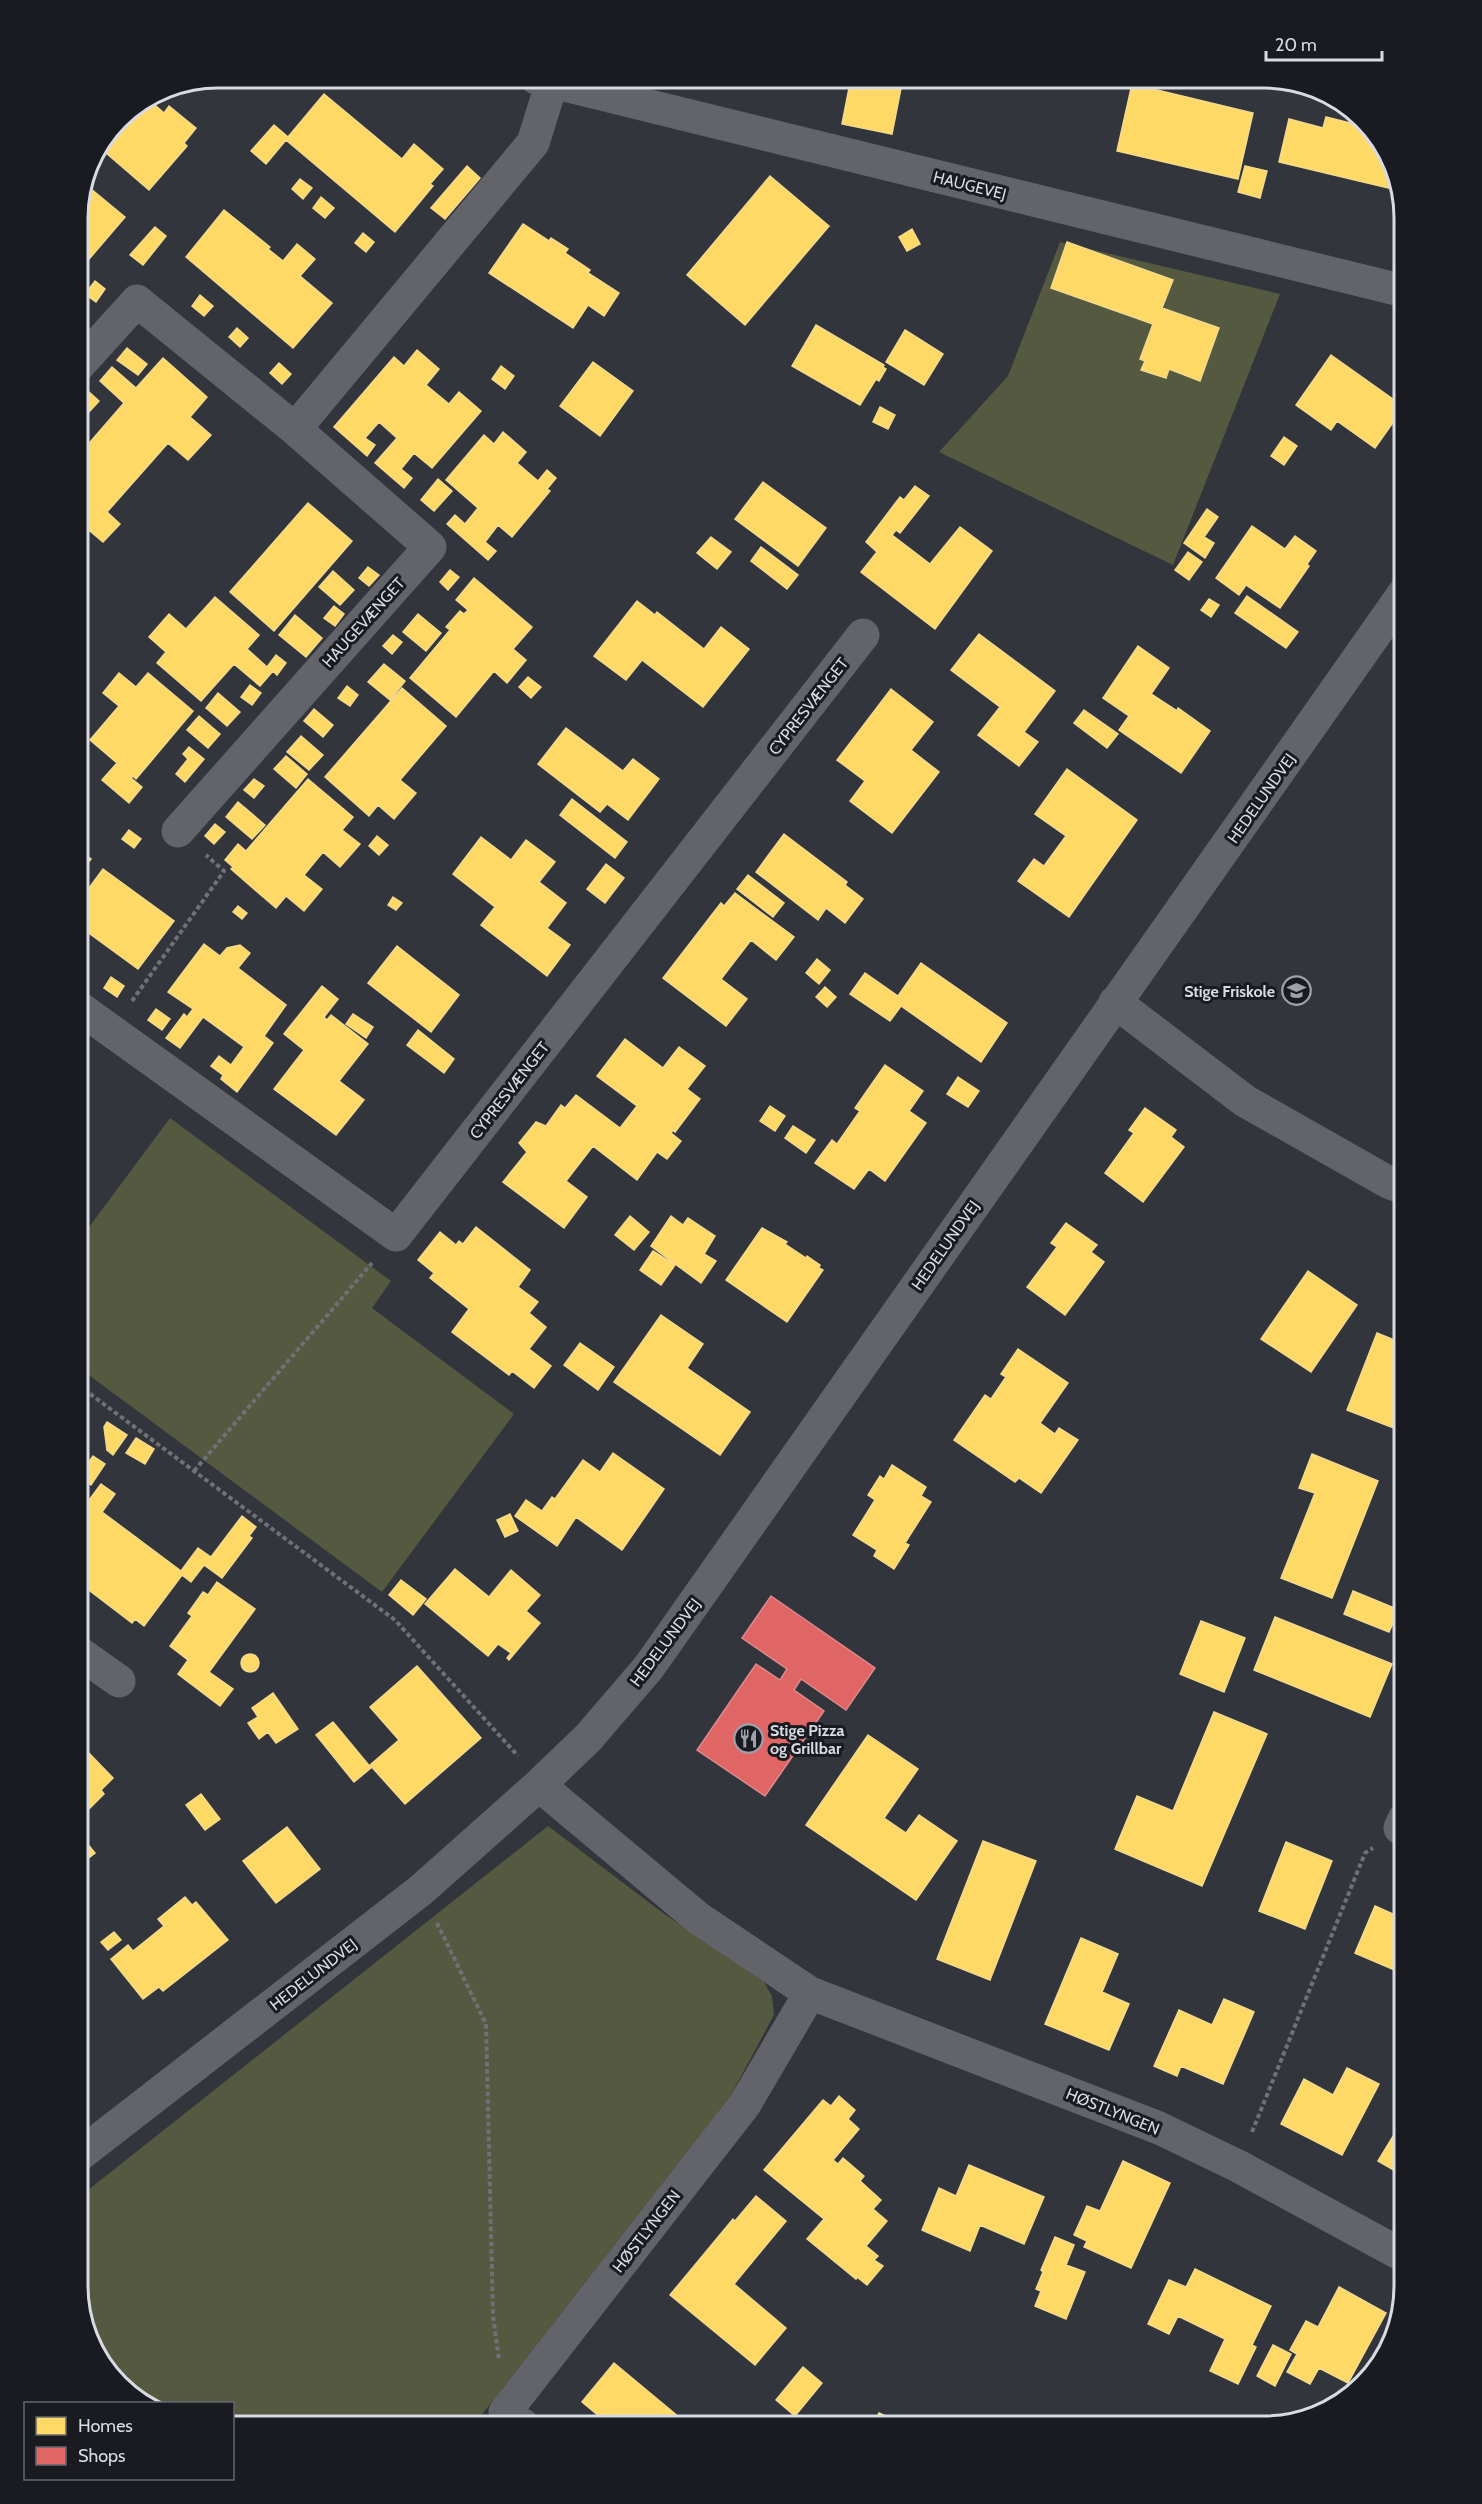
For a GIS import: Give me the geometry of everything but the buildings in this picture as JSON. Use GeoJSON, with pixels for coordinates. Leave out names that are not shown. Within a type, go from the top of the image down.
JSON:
{"type":"FeatureCollection","features":[{"type":"Feature","properties":{"kind":"street"},"geometry":{"type":"LineString","coordinates":[[295,429],[533,143],[542,89]]}},
{"type":"Feature","properties":{"kind":"street","name":"HAUGEVEJ"},"geometry":{"type":"LineString","coordinates":[[581,89],[1394,289]]}},
{"type":"Feature","properties":{"kind":"street","name":"HAUGEVÆNGET"},"geometry":{"type":"LineString","coordinates":[[89,354],[137,301],[295,429],[430,547],[178,831]]}},
{"type":"Feature","properties":{"kind":"street","name":"HEDELUNDVEJ"},"geometry":{"type":"LineString","coordinates":[[88,2148],[421,1890],[588,1738],[650,1667],[1394,606]]}},
{"type":"Feature","properties":{"kind":"street","name":"CYPRESVÆNGET"},"geometry":{"type":"LineString","coordinates":[[396,1235],[863,635]]}},
{"type":"Feature","properties":{"kind":"street"},"geometry":{"type":"LineString","coordinates":[[1115,1002],[1245,1101],[1394,1184]]}},
{"type":"Feature","properties":{"kind":"street"},"geometry":{"type":"LineString","coordinates":[[89,1015],[396,1235]]}},
{"type":"Feature","properties":{"kind":"street"},"geometry":{"type":"LineString","coordinates":[[88,1659],[119,1681]]}},
{"type":"Feature","properties":{"kind":"street","name":"HØSTLYNGEN"},"geometry":{"type":"LineString","coordinates":[[539,1785],[698,1918],[810,1993],[1159,2128],[1238,2166],[1394,2251]]}},
{"type":"Feature","properties":{"kind":"street","name":"HØSTLYNGEN"},"geometry":{"type":"LineString","coordinates":[[512,2415],[745,2104],[810,1993]]}},
{"type":"Feature","properties":{"kind":"path"},"geometry":{"type":"LineString","coordinates":[[111,1031],[224,871],[178,831]]}},
{"type":"Feature","properties":{"kind":"path"},"geometry":{"type":"LineString","coordinates":[[194,1472],[396,1235]]}},
{"type":"Feature","properties":{"kind":"path"},"geometry":{"type":"LineString","coordinates":[[88,1393],[395,1620],[519,1757],[539,1785]]}},
{"type":"Feature","properties":{"kind":"path"},"geometry":{"type":"LineString","coordinates":[[1238,2166],[1365,1853],[1394,1829]]}},
{"type":"Feature","properties":{"kind":"path"},"geometry":{"type":"LineString","coordinates":[[421,1890],[486,2024],[493,2316],[507,2415]]}},
{"type":"Feature","properties":{"kind":"green space"},"geometry":{"type":"Polygon","coordinates":[[[1060,242],[1280,294],[1173,565],[939,452],[1008,376],[1060,242]]]}},
{"type":"Feature","properties":{"kind":"green space"},"geometry":{"type":"Polygon","coordinates":[[[170,1118],[391,1281],[372,1308],[514,1414],[382,1592],[88,1375],[89,1228],[170,1118]]]}},
{"type":"Feature","properties":{"kind":"green space"},"geometry":{"type":"Polygon","coordinates":[[[548,1826],[663,1913],[764,1982],[772,1996],[774,2015],[731,2095],[481,2415],[234,2415],[234,2402],[161,2402],[146,2394],[110,2358],[95,2327],[88,2285],[88,2190],[548,1826]]]}},
{"type":"Feature","properties":{"kind":"place","name":"Stige Friskole"},"geometry":{"type":"Point","coordinates":[1296,991]}},
{"type":"Feature","properties":{"kind":"place","name":"Stige Pizza og Grillbar"},"geometry":{"type":"Point","coordinates":[749,1739]}}]}
